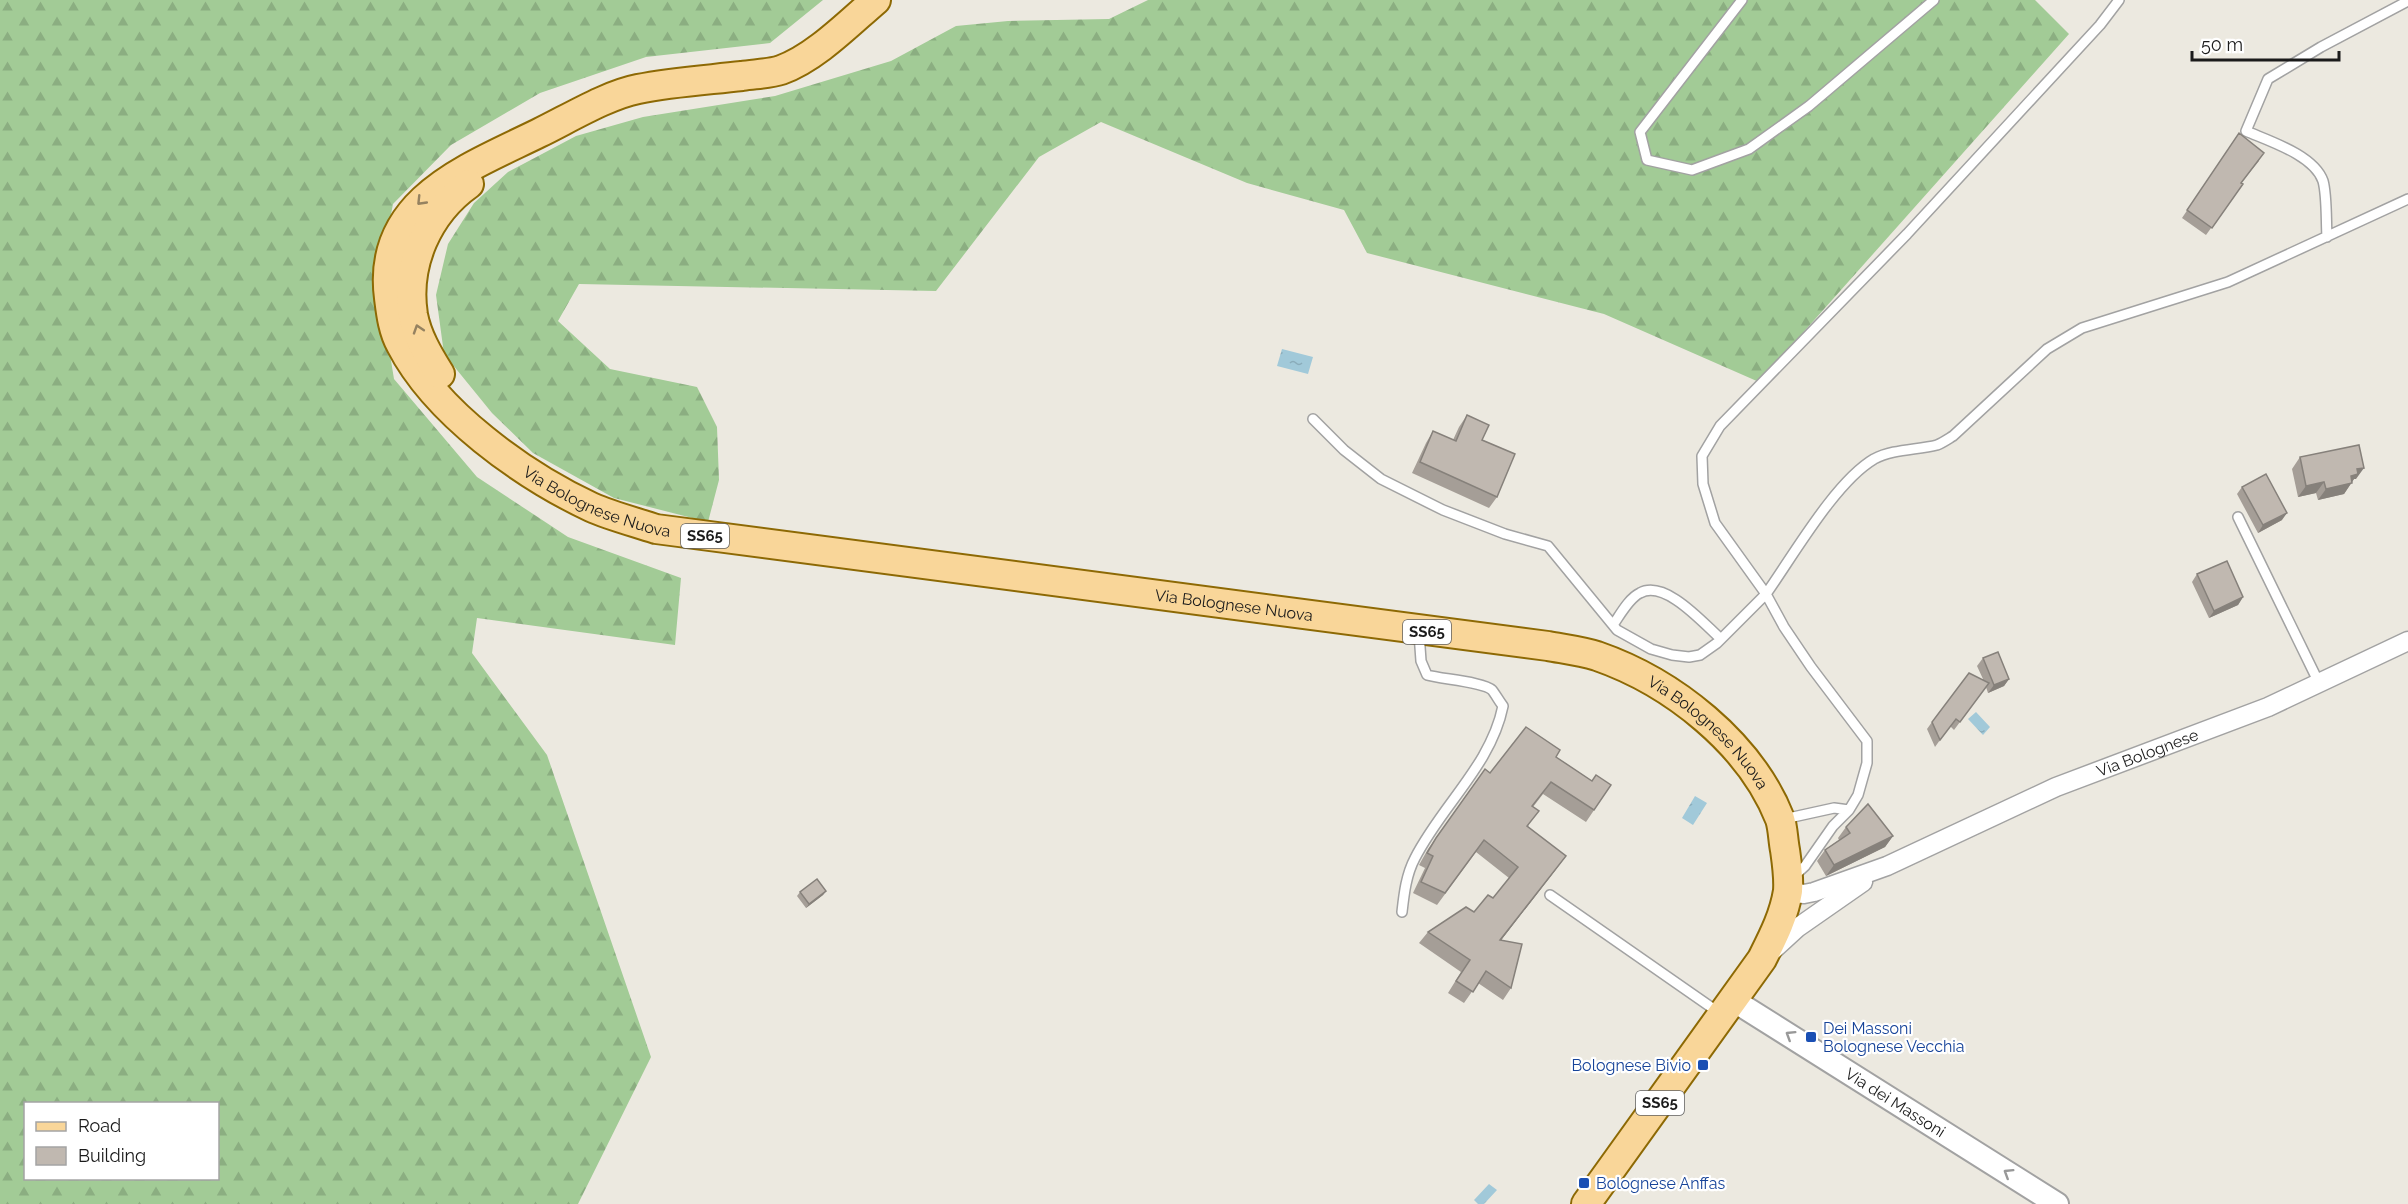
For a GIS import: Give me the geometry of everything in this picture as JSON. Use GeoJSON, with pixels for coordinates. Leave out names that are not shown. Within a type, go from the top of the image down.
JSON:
{"type":"FeatureCollection","features":[{"type":"Feature","properties":{"kind":"main road","name":"Via Bolognese Nuova"},"geometry":{"type":"LineString","coordinates":[[876,0],[824,44],[780,70],[636,89],[574,114],[544,130],[461,190],[444,206],[425,235],[417,256],[412,290],[413,315],[424,349],[457,400],[495,448],[537,479],[593,508],[656,529],[1548,646],[1596,656],[1633,672],[1673,694],[1707,720],[1736,747],[1757,777],[1780,820],[1793,889],[1762,959]]}},
{"type":"Feature","properties":{"kind":"main road","name":"Via Bolognese"},"geometry":{"type":"LineString","coordinates":[[1586,1204],[1762,959]]}},
{"type":"Feature","properties":{"kind":"street","name":"Via Bolognese"},"geometry":{"type":"LineString","coordinates":[[1793,889],[1825,889],[1887,866],[2056,787],[2268,707],[2408,641]]}},
{"type":"Feature","properties":{"kind":"street","name":"Via Bolognese"},"geometry":{"type":"LineString","coordinates":[[1762,959],[1810,918],[1887,866]]}},
{"type":"Feature","properties":{"kind":"street"},"geometry":{"type":"LineString","coordinates":[[1793,889],[1810,918]]}},
{"type":"Feature","properties":{"kind":"street","name":"Via dei Massoni"},"geometry":{"type":"LineString","coordinates":[[1728,1008],[2058,1204]]}},
{"type":"Feature","properties":{"kind":"lane"},"geometry":{"type":"LineString","coordinates":[[1742,0],[1640,132],[1647,160],[1692,170],[1749,149],[1809,106],[1934,0]]}},
{"type":"Feature","properties":{"kind":"lane"},"geometry":{"type":"LineString","coordinates":[[1793,889],[1805,866],[1858,795],[1867,763],[1868,741],[1810,667],[1766,594],[1715,524],[1703,484],[1702,456],[1719,426],[1908,234],[2100,25],[2119,0]]}},
{"type":"Feature","properties":{"kind":"lane"},"geometry":{"type":"LineString","coordinates":[[2327,237],[2323,180],[2310,163],[2299,155],[2246,131],[2268,79],[2321,46],[2408,2]]}},
{"type":"Feature","properties":{"kind":"lane"},"geometry":{"type":"LineString","coordinates":[[1313,419],[1344,450],[1381,479],[1443,510],[1505,534],[1548,546],[1613,625],[1633,640],[1671,655],[1689,657],[1700,655],[1721,639],[1766,594],[1852,475],[1876,458],[1916,447],[1938,444],[1953,436],[2047,349],[2082,328],[2229,282],[2408,199]]}},
{"type":"Feature","properties":{"kind":"lane"},"geometry":{"type":"LineString","coordinates":[[2238,517],[2319,683]]}},
{"type":"Feature","properties":{"kind":"lane"},"geometry":{"type":"LineString","coordinates":[[1613,625],[1634,596],[1645,591],[1656,590],[1674,598],[1721,639]]}},
{"type":"Feature","properties":{"kind":"lane"},"geometry":{"type":"LineString","coordinates":[[1402,912],[1405,885],[1414,860],[1430,832],[1485,754],[1498,727],[1503,706],[1491,688],[1471,682],[1448,681],[1427,675],[1421,661],[1419,630]]}},
{"type":"Feature","properties":{"kind":"lane"},"geometry":{"type":"LineString","coordinates":[[1780,820],[1834,808],[1849,810]]}},
{"type":"Feature","properties":{"kind":"lane"},"geometry":{"type":"LineString","coordinates":[[1550,895],[1728,1008]]}},
{"type":"Feature","properties":{"kind":"green space"},"geometry":{"type":"Polygon","coordinates":[[[0,0],[823,0],[770,43],[646,57],[540,93],[451,145],[393,204],[378,281],[394,379],[477,477],[568,537],[681,578],[675,645],[477,618],[472,653],[547,755],[651,1057],[578,1204],[0,1204],[0,0]]]}},
{"type":"Feature","properties":{"kind":"green space"},"geometry":{"type":"Polygon","coordinates":[[[1148,0],[2035,0],[2069,34],[1759,382],[1604,314],[1367,253],[1344,210],[1247,183],[1101,122],[1039,157],[936,291],[579,284],[558,321],[610,369],[697,387],[717,427],[719,480],[708,522],[614,498],[533,453],[492,413],[444,354],[436,295],[448,244],[474,203],[508,172],[576,136],[643,117],[775,96],[891,61],[956,26],[1008,21],[1109,19],[1148,0]]]}},
{"type":"Feature","properties":{"kind":"water"},"geometry":{"type":"Polygon","coordinates":[[[1282,349],[1313,357],[1308,374],[1277,366],[1282,349]]]}},
{"type":"Feature","properties":{"kind":"water"},"geometry":{"type":"Polygon","coordinates":[[[1976,712],[1990,727],[1983,735],[1968,719],[1976,712]]]}},
{"type":"Feature","properties":{"kind":"water"},"geometry":{"type":"Polygon","coordinates":[[[1695,796],[1707,803],[1693,825],[1682,818],[1695,796]]]}},
{"type":"Feature","properties":{"kind":"water"},"geometry":{"type":"Polygon","coordinates":[[[1489,1184],[1497,1190],[1484,1204],[1478,1204],[1474,1200],[1489,1184]]]}},
{"type":"Feature","properties":{"kind":"building"},"geometry":{"type":"Polygon","coordinates":[[[2239,133],[2264,153],[2241,183],[2243,184],[2212,228],[2187,210],[2239,133]]]}},
{"type":"Feature","properties":{"kind":"building"},"geometry":{"type":"Polygon","coordinates":[[[1467,415],[1489,425],[1482,440],[1515,454],[1497,497],[1420,462],[1433,431],[1456,441],[1467,415]]]}},
{"type":"Feature","properties":{"kind":"building"},"geometry":{"type":"Polygon","coordinates":[[[2359,445],[2364,468],[2357,469],[2358,474],[2351,476],[2352,483],[2326,489],[2324,482],[2306,486],[2300,457],[2359,445]]]}},
{"type":"Feature","properties":{"kind":"building"},"geometry":{"type":"Polygon","coordinates":[[[2266,474],[2287,513],[2263,525],[2242,487],[2266,474]]]}},
{"type":"Feature","properties":{"kind":"building"},"geometry":{"type":"Polygon","coordinates":[[[2227,561],[2243,597],[2214,611],[2197,574],[2227,561]]]}},
{"type":"Feature","properties":{"kind":"building"},"geometry":{"type":"Polygon","coordinates":[[[1998,652],[2009,679],[1994,685],[1983,658],[1998,652]]]}},
{"type":"Feature","properties":{"kind":"building"},"geometry":{"type":"Polygon","coordinates":[[[1969,673],[1989,683],[1960,722],[1956,719],[1940,740],[1932,722],[1969,673]]]}},
{"type":"Feature","properties":{"kind":"building"},"geometry":{"type":"Polygon","coordinates":[[[1526,727],[1560,750],[1556,757],[1592,781],[1596,775],[1611,785],[1594,810],[1551,782],[1532,806],[1539,811],[1527,826],[1566,856],[1500,940],[1522,944],[1511,988],[1486,971],[1473,992],[1456,981],[1470,960],[1428,932],[1466,907],[1474,912],[1488,895],[1493,898],[1518,867],[1484,840],[1445,893],[1421,882],[1433,856],[1427,853],[1436,838],[1485,769],[1490,773],[1526,727]]]}},
{"type":"Feature","properties":{"kind":"building"},"geometry":{"type":"Polygon","coordinates":[[[1868,804],[1893,836],[1834,865],[1825,850],[1850,833],[1846,827],[1868,804]]]}},
{"type":"Feature","properties":{"kind":"building"},"geometry":{"type":"Polygon","coordinates":[[[817,879],[826,891],[809,904],[800,892],[817,879]]]}},
{"type":"Feature","properties":{"kind":"place","name":"Dei Massoni Bolognese Vecchia"},"geometry":{"type":"Point","coordinates":[1811,1037]}},
{"type":"Feature","properties":{"kind":"place","name":"Bolognese Bivio"},"geometry":{"type":"Point","coordinates":[1703,1065]}},
{"type":"Feature","properties":{"kind":"place","name":"Bolognese Anffas"},"geometry":{"type":"Point","coordinates":[1584,1183]}}]}
